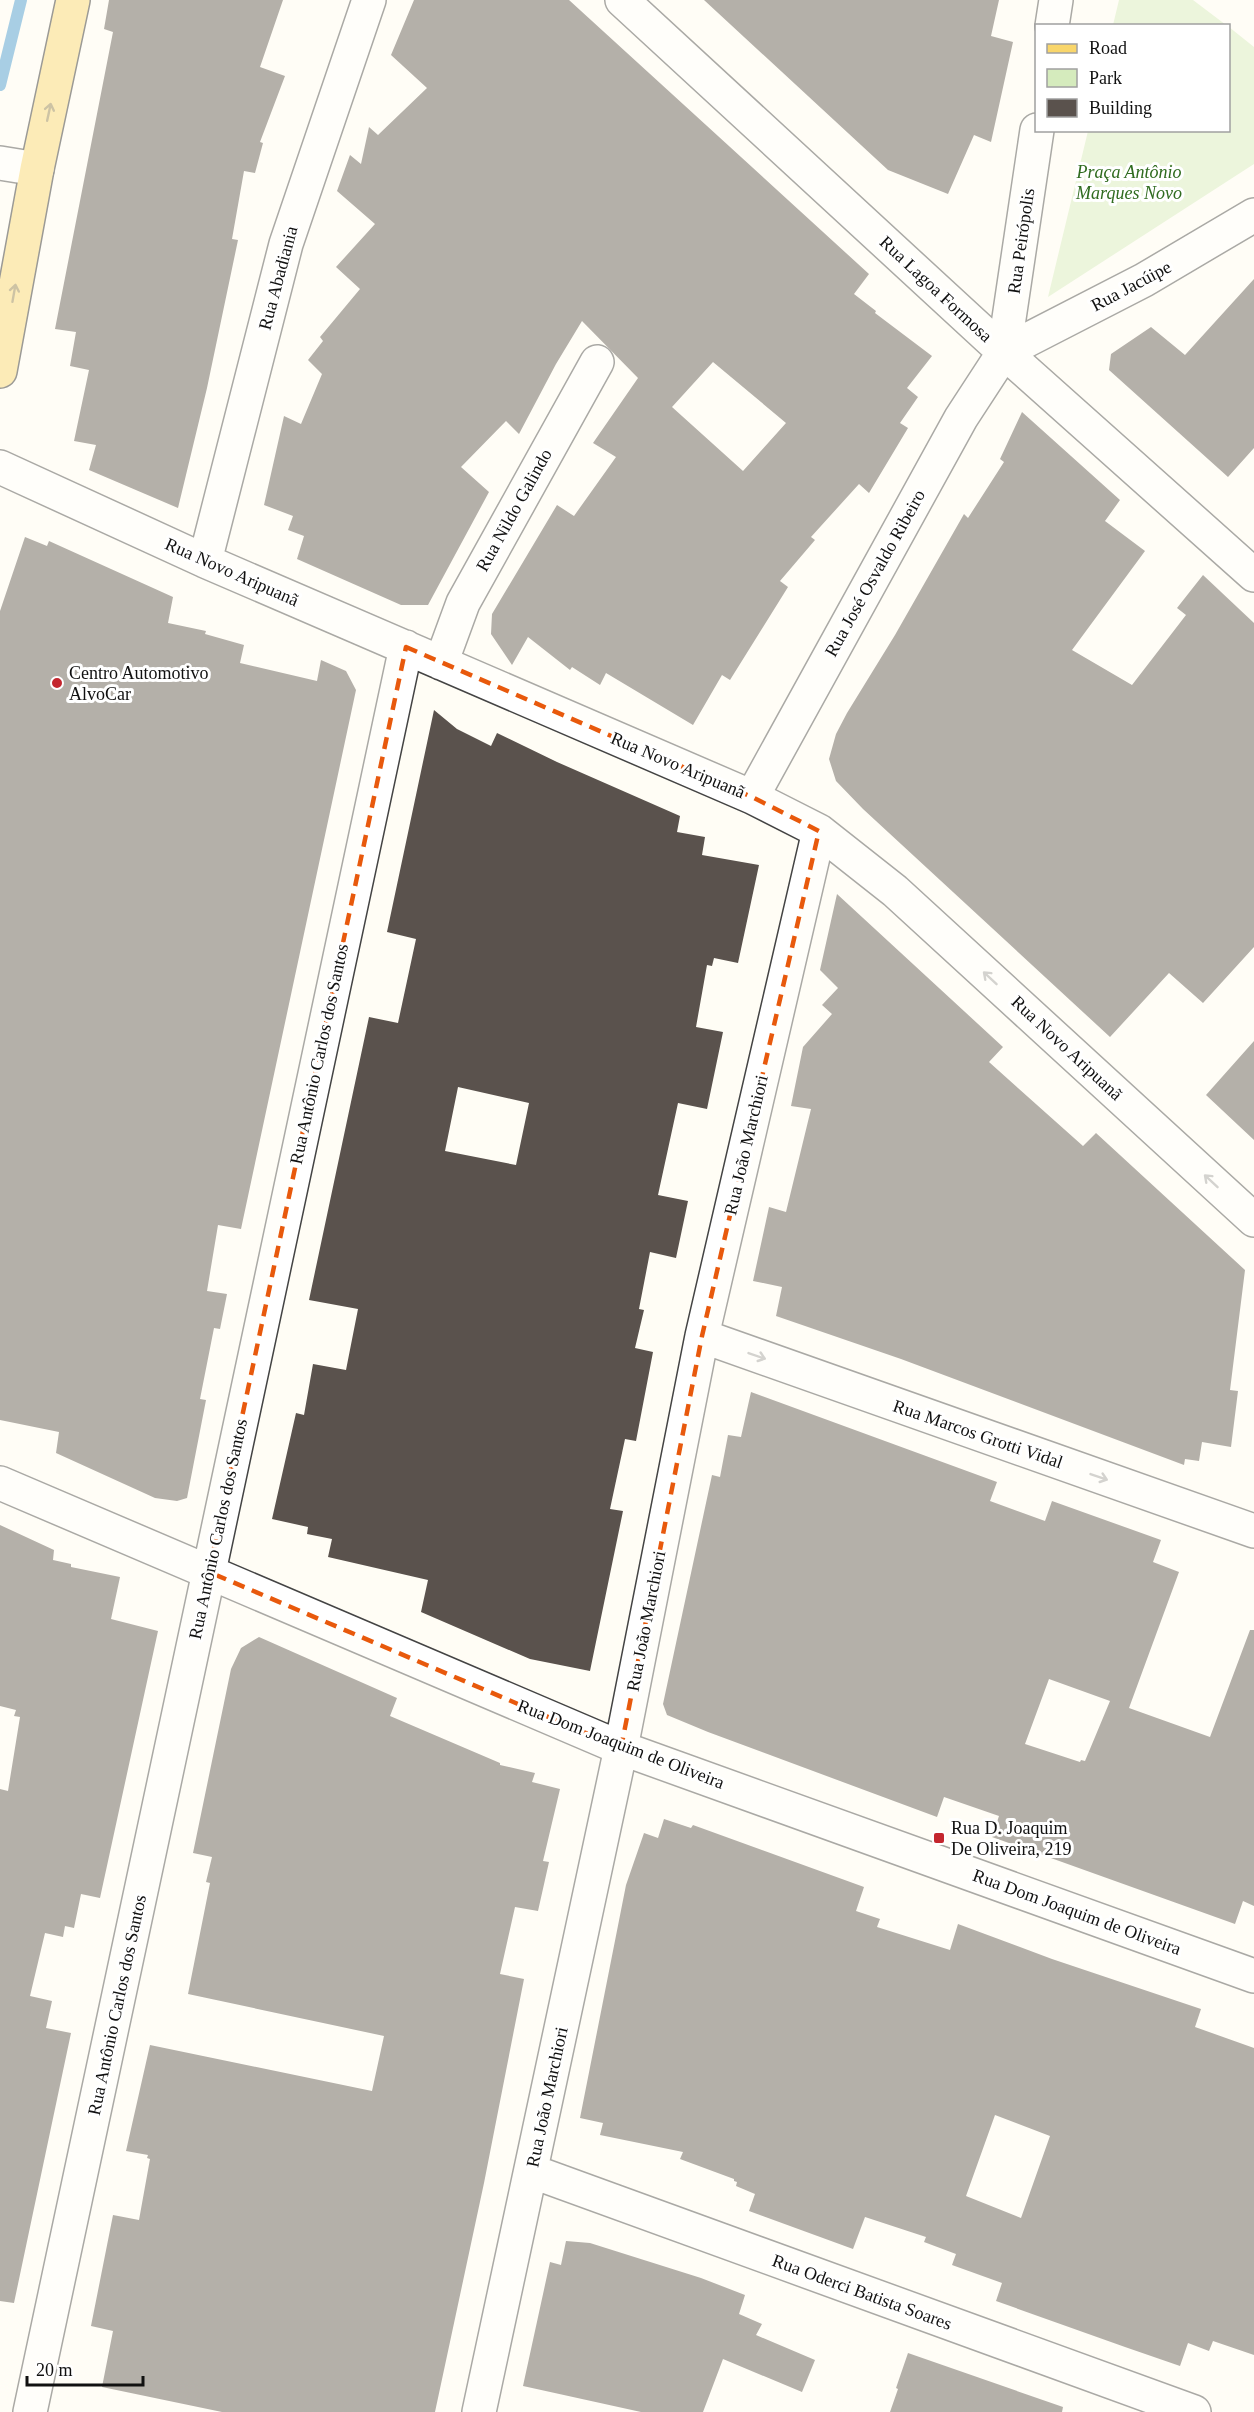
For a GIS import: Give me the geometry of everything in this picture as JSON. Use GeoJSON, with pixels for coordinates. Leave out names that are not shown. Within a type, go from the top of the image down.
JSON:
{"type":"FeatureCollection","features":[{"type":"Feature","properties":{"kind":"main road"},"geometry":{"type":"LineString","coordinates":[[0,371],[15,166],[73,0]]}},
{"type":"Feature","properties":{"kind":"street","name":"Rua Abadiania"},"geometry":{"type":"LineString","coordinates":[[205,561],[286,244],[369,0]]}},
{"type":"Feature","properties":{"kind":"street","name":"Rua Lagoa Formosa"},"geometry":{"type":"LineString","coordinates":[[622,0],[1004,352],[1254,574]]}},
{"type":"Feature","properties":{"kind":"street"},"geometry":{"type":"LineString","coordinates":[[1052,24],[1056,0]]}},
{"type":"Feature","properties":{"kind":"street","name":"Rua Peirópolis"},"geometry":{"type":"LineString","coordinates":[[1004,352],[1037,132]]}},
{"type":"Feature","properties":{"kind":"street","name":"Rua Jacúipe"},"geometry":{"type":"LineString","coordinates":[[1004,352],[1144,280],[1254,215]]}},
{"type":"Feature","properties":{"kind":"street","name":"Rua José Osvaldo Ribeiro"},"geometry":{"type":"LineString","coordinates":[[752,797],[961,418],[1004,352]]}},
{"type":"Feature","properties":{"kind":"street","name":"Rua Nildo Galindo"},"geometry":{"type":"LineString","coordinates":[[441,663],[463,603],[597,362]]}},
{"type":"Feature","properties":{"kind":"street","name":"Rua Novo Aripuanã"},"geometry":{"type":"LineString","coordinates":[[0,467],[205,561],[752,797],[819,831],[895,891],[1254,1220]]}},
{"type":"Feature","properties":{"kind":"street","name":"Rua Antônio Carlos dos Santos"},"geometry":{"type":"LineString","coordinates":[[30,2412],[406,647]]}},
{"type":"Feature","properties":{"kind":"street","name":"Rua João Marchiori"},"geometry":{"type":"LineString","coordinates":[[479,2412],[621,1748],[702,1336],[819,831]]}},
{"type":"Feature","properties":{"kind":"street","name":"Rua Marcos Grotti Vidal"},"geometry":{"type":"LineString","coordinates":[[702,1336],[1254,1531]]}},
{"type":"Feature","properties":{"kind":"street","name":"Rua Dom Joaquim de Oliveira"},"geometry":{"type":"LineString","coordinates":[[0,1482],[621,1748],[1254,1976]]}},
{"type":"Feature","properties":{"kind":"street","name":"Rua Oderci Batista Soares"},"geometry":{"type":"LineString","coordinates":[[531,2171],[1194,2412]]}},
{"type":"Feature","properties":{"kind":"highlighted area"},"geometry":{"type":"Polygon","coordinates":[[[406,647],[752,797],[819,831],[702,1336],[621,1748],[209,1572],[406,647]]]}},
{"type":"Feature","properties":{"kind":"green space"},"geometry":{"type":"Polygon","coordinates":[[[1119,0],[1193,0],[1225,24],[1113,24],[1119,0]]]}},
{"type":"Feature","properties":{"kind":"green space","name":"Praça Antônio Marques Novo"},"geometry":{"type":"Polygon","coordinates":[[[1230,28],[1254,47],[1254,164],[1048,297],[1088,132],[1230,132],[1230,28]]]}},
{"type":"Feature","properties":{"kind":"building"},"geometry":{"type":"Polygon","coordinates":[[[109,0],[283,0],[260,67],[285,76],[260,142],[263,143],[255,173],[244,171],[232,239],[238,240],[207,388],[178,508],[89,470],[96,445],[74,441],[89,370],[70,366],[76,332],[55,329],[113,32],[104,29],[109,0]]]}},
{"type":"Feature","properties":{"kind":"building"},"geometry":{"type":"Polygon","coordinates":[[[414,0],[569,0],[869,274],[854,294],[876,311],[875,313],[932,356],[907,388],[918,397],[900,423],[908,428],[869,493],[859,484],[811,537],[815,540],[780,581],[788,587],[730,680],[722,675],[693,725],[606,673],[600,685],[572,667],[570,670],[528,637],[512,665],[491,634],[492,614],[557,505],[574,516],[616,457],[593,443],[638,378],[582,321],[519,434],[506,421],[461,467],[489,492],[428,605],[401,605],[297,559],[304,536],[288,530],[293,516],[264,505],[284,416],[301,424],[322,374],[308,360],[323,341],[320,337],[360,289],[336,267],[375,224],[337,191],[350,155],[361,164],[369,127],[378,135],[427,88],[391,55],[414,0]],[[713,362],[672,407],[743,471],[786,423],[713,362]]]}},
{"type":"Feature","properties":{"kind":"building"},"geometry":{"type":"Polygon","coordinates":[[[704,0],[999,0],[991,36],[1013,42],[991,142],[974,135],[948,194],[888,170],[704,0]]]}},
{"type":"Feature","properties":{"kind":"building"},"geometry":{"type":"Polygon","coordinates":[[[1254,279],[1254,448],[1228,477],[1109,370],[1111,354],[1151,327],[1185,355],[1254,279]]]}},
{"type":"Feature","properties":{"kind":"building"},"geometry":{"type":"Polygon","coordinates":[[[1022,412],[1120,500],[1105,521],[1145,551],[1072,650],[1132,685],[1186,615],[1177,608],[1203,575],[1254,623],[1254,947],[1203,1003],[1169,973],[1110,1037],[863,809],[836,781],[829,759],[836,734],[847,713],[895,635],[964,514],[968,518],[1004,462],[1000,459],[1022,412]]]}},
{"type":"Feature","properties":{"kind":"building"},"geometry":{"type":"Polygon","coordinates":[[[25,537],[47,546],[49,541],[173,597],[168,623],[206,631],[205,634],[244,645],[240,663],[317,681],[321,660],[346,671],[356,690],[241,1229],[218,1225],[207,1291],[227,1294],[220,1329],[214,1328],[200,1399],[206,1400],[187,1498],[177,1501],[155,1498],[56,1453],[59,1432],[0,1420],[0,611],[25,537]]]}},
{"type":"Feature","properties":{"kind":"building"},"geometry":{"type":"Polygon","coordinates":[[[434,710],[457,729],[491,746],[497,733],[680,816],[677,832],[705,837],[702,855],[759,865],[738,963],[714,958],[712,966],[707,965],[696,1027],[723,1032],[707,1109],[678,1103],[658,1195],[688,1201],[676,1258],[650,1252],[639,1309],[644,1310],[635,1348],[653,1352],[636,1441],[625,1439],[610,1509],[623,1511],[590,1671],[530,1659],[421,1612],[428,1580],[328,1557],[332,1539],[307,1534],[308,1527],[272,1519],[296,1413],[304,1415],[313,1364],[346,1370],[358,1309],[309,1300],[369,1017],[398,1023],[416,939],[387,932],[434,710]],[[458,1087],[445,1151],[516,1165],[529,1103],[458,1087]]]}},
{"type":"Feature","properties":{"kind":"building"},"geometry":{"type":"Polygon","coordinates":[[[837,894],[1003,1047],[989,1062],[1083,1146],[1096,1133],[1245,1270],[1230,1390],[1238,1391],[1231,1447],[1202,1442],[1199,1461],[1185,1459],[1184,1465],[901,1359],[776,1316],[782,1287],[753,1281],[769,1207],[786,1212],[811,1109],[791,1106],[803,1047],[832,1014],[822,1005],[838,988],[820,970],[837,894]]]}},
{"type":"Feature","properties":{"kind":"building"},"geometry":{"type":"Polygon","coordinates":[[[1254,1041],[1254,1140],[1206,1095],[1254,1041]]]}},
{"type":"Feature","properties":{"kind":"building"},"geometry":{"type":"Polygon","coordinates":[[[751,1392],[997,1482],[990,1501],[1045,1521],[1052,1501],[1161,1540],[1153,1562],[1179,1572],[1129,1708],[1210,1737],[1250,1630],[1254,1630],[1254,1906],[1243,1901],[1235,1924],[992,1837],[999,1816],[944,1797],[937,1817],[667,1715],[663,1704],[712,1475],[720,1477],[728,1435],[741,1437],[751,1392]],[[1049,1679],[1025,1744],[1080,1762],[1085,1761],[1110,1701],[1049,1679]]]}},
{"type":"Feature","properties":{"kind":"building"},"geometry":{"type":"Polygon","coordinates":[[[0,1525],[54,1550],[53,1560],[71,1564],[71,1567],[120,1577],[111,1619],[158,1631],[100,1898],[81,1894],[74,1928],[65,1926],[63,1937],[45,1933],[30,1996],[52,2001],[46,2028],[71,2033],[14,2303],[0,2301],[0,1789],[8,1791],[20,1717],[14,1716],[16,1710],[0,1706],[0,1525]]]}},
{"type":"Feature","properties":{"kind":"building"},"geometry":{"type":"Polygon","coordinates":[[[259,1637],[397,1698],[390,1716],[500,1763],[500,1765],[535,1773],[532,1782],[560,1789],[543,1861],[549,1862],[538,1911],[515,1907],[500,1974],[524,1979],[484,2183],[435,2412],[222,2412],[102,2387],[113,2331],[91,2326],[113,2215],[139,2220],[150,2159],[147,2158],[148,2155],[126,2151],[150,2045],[372,2091],[384,2036],[188,1994],[210,1883],[206,1882],[212,1857],[193,1853],[231,1669],[241,1648],[259,1637]]]}},
{"type":"Feature","properties":{"kind":"building"},"geometry":{"type":"Polygon","coordinates":[[[664,1819],[691,1828],[693,1825],[864,1887],[856,1911],[880,1919],[877,1927],[950,1950],[958,1924],[1052,1959],[1201,2009],[1195,2027],[1254,2048],[1254,2355],[1213,2341],[1209,2351],[1188,2343],[1180,2366],[1125,2347],[996,2301],[1002,2283],[952,2265],[956,2254],[924,2242],[926,2237],[865,2217],[853,2249],[749,2211],[755,2194],[736,2186],[737,2182],[734,2179],[680,2159],[683,2152],[600,2135],[603,2123],[580,2118],[626,1885],[644,1833],[658,1838],[664,1819]],[[995,2115],[966,2196],[1021,2218],[1050,2136],[995,2115]]]}},
{"type":"Feature","properties":{"kind":"building"},"geometry":{"type":"Polygon","coordinates":[[[566,2241],[590,2243],[701,2278],[745,2295],[739,2314],[762,2324],[756,2335],[815,2360],[802,2392],[723,2359],[703,2412],[641,2412],[523,2386],[550,2262],[561,2265],[566,2241]]]}},
{"type":"Feature","properties":{"kind":"building"},"geometry":{"type":"Polygon","coordinates":[[[908,2353],[1063,2407],[1062,2412],[890,2412],[908,2353]]]}},
{"type":"Feature","properties":{"kind":"waterway"},"geometry":{"type":"LineString","coordinates":[[0,85],[21,0]]}},
{"type":"Feature","properties":{"kind":"place","name":"Centro Automotivo AlvoCar"},"geometry":{"type":"Point","coordinates":[57,683]}},
{"type":"Feature","properties":{"kind":"place","name":"Rua D. Joaquim De Oliveira, 219"},"geometry":{"type":"Point","coordinates":[939,1838]}}]}
